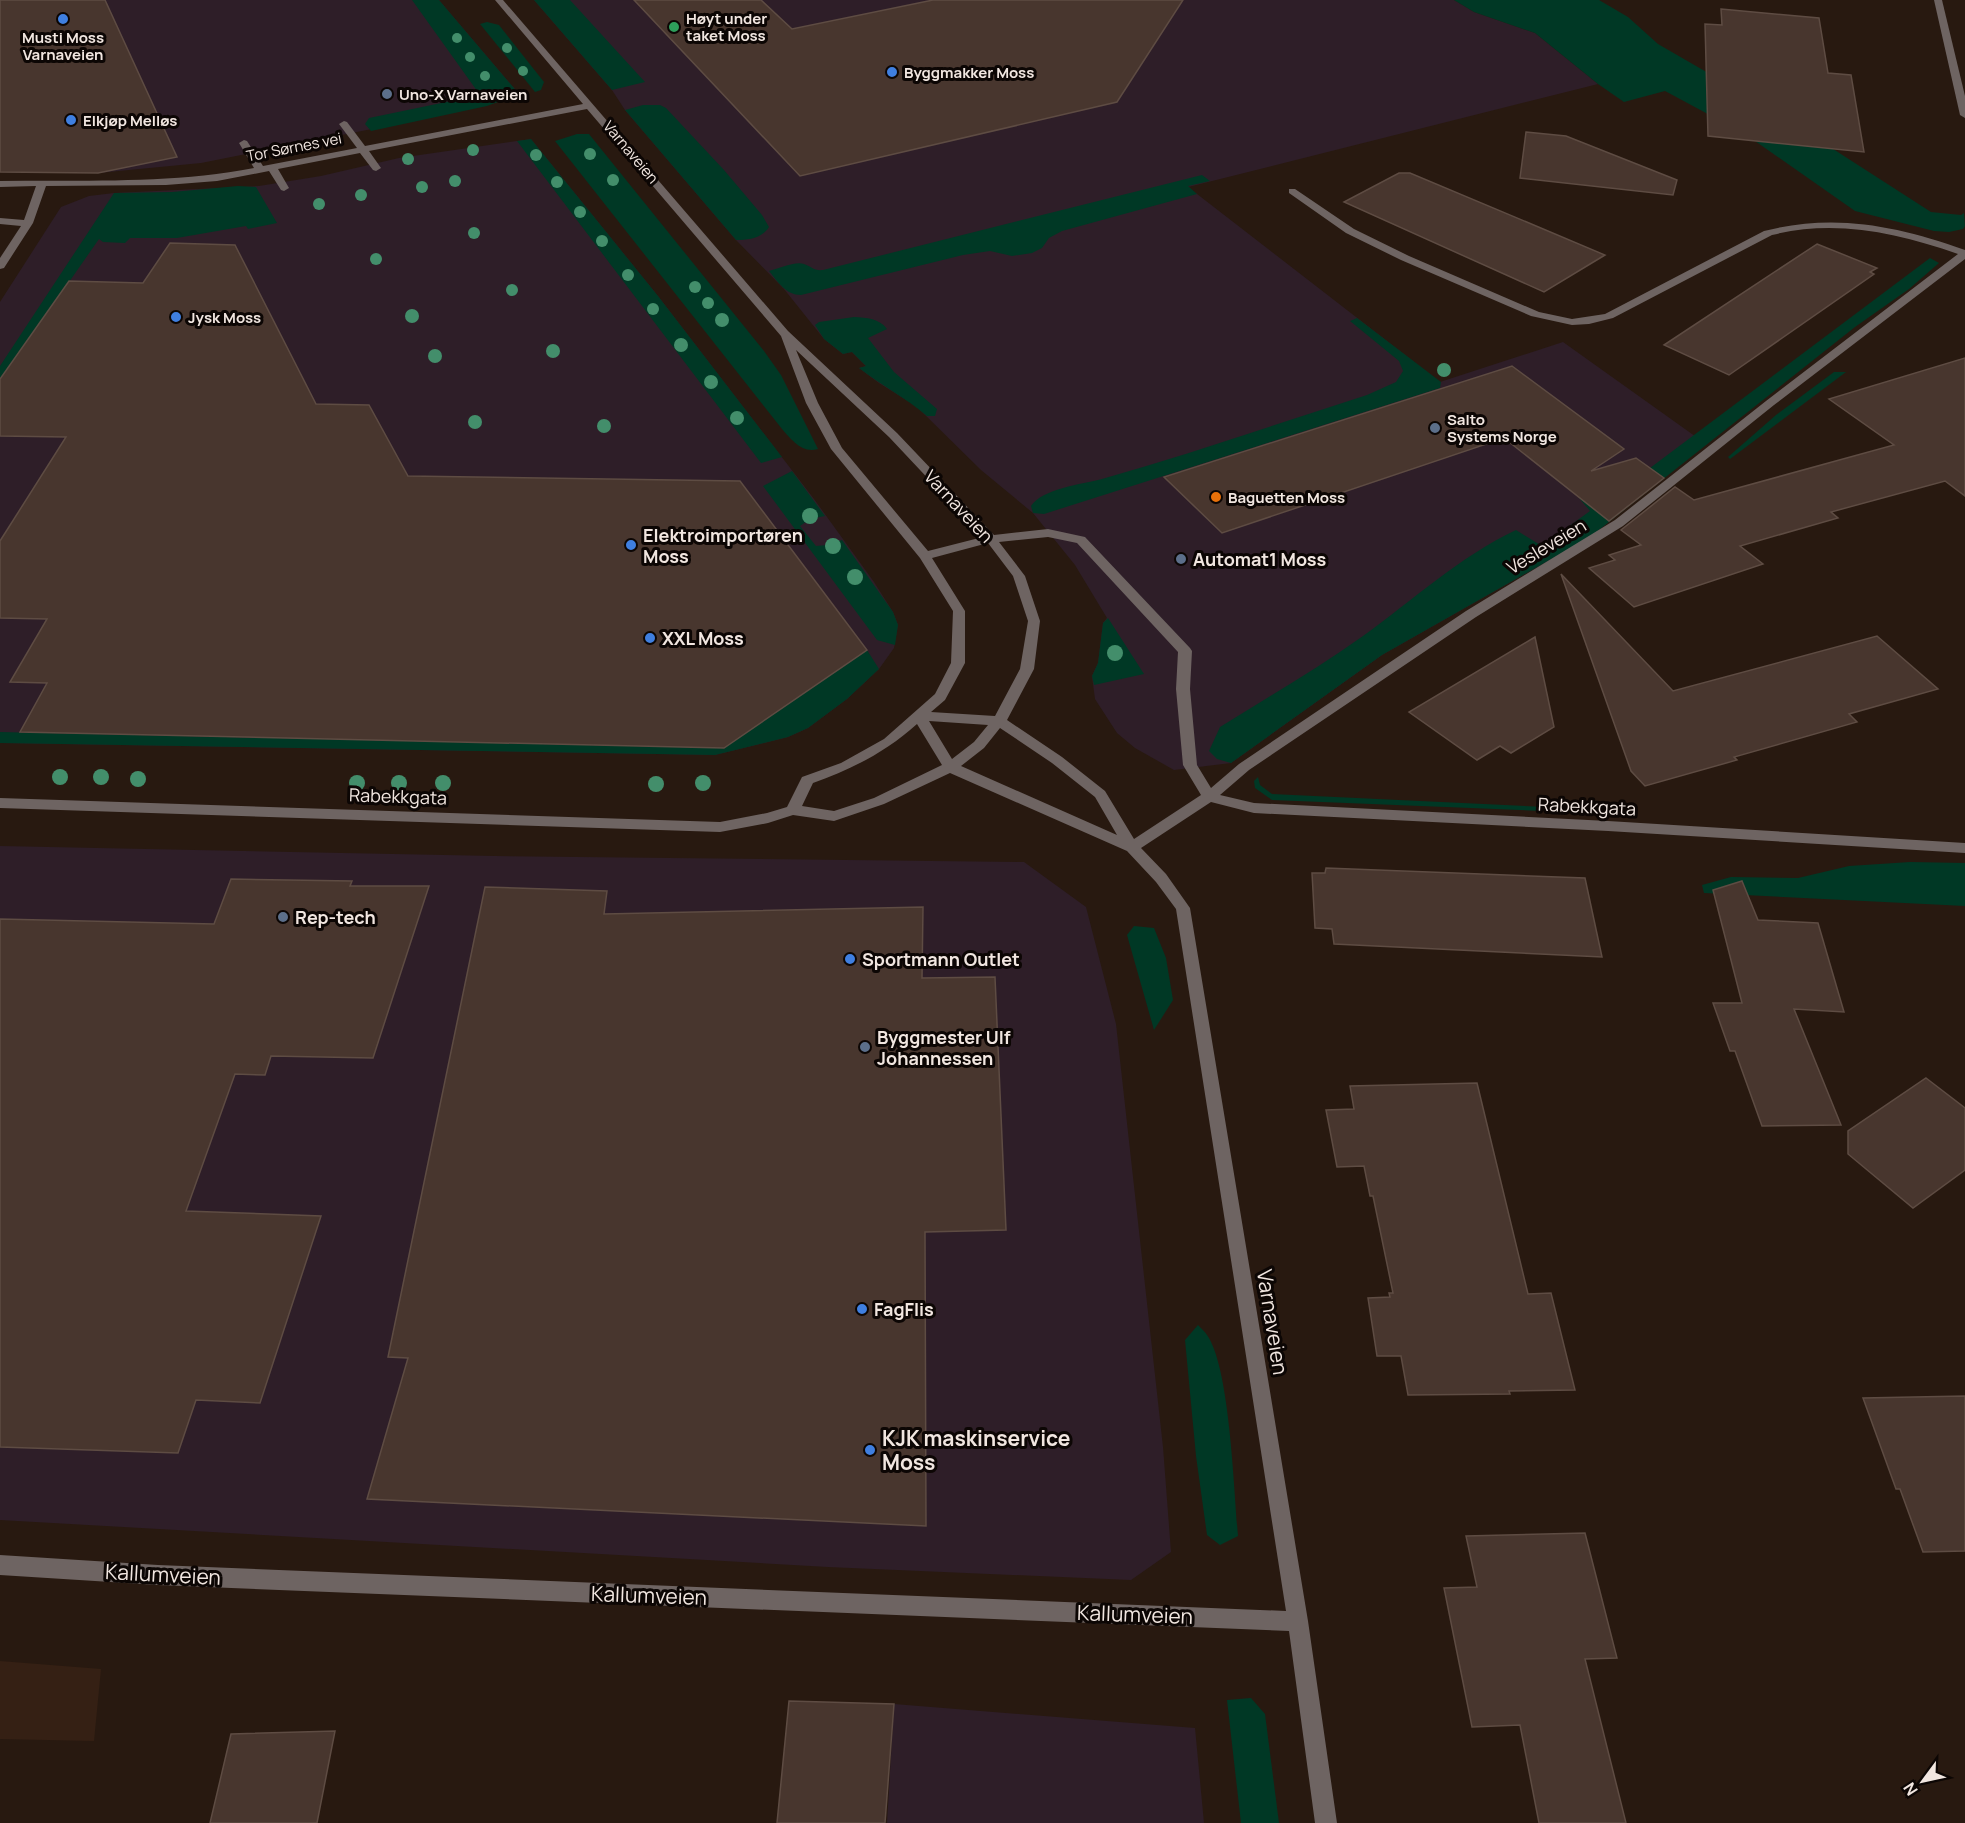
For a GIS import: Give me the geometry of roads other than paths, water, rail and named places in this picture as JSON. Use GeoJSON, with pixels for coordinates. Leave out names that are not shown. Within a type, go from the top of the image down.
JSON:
{"type":"FeatureCollection","features":[{"type":"Feature","properties":{"kind":"street","name":"Varnaveien"},"geometry":{"type":"LineString","coordinates":[[499,0],[784,333],[893,435],[991,539],[1019,576],[1034,621],[1027,669],[999,720],[978,745],[950,767],[879,801],[834,816],[792,810],[807,780],[846,765],[889,742],[940,697],[958,663],[959,611],[925,556],[837,448],[812,403],[784,333]]}},
{"type":"Feature","properties":{"kind":"street"},"geometry":{"type":"LineString","coordinates":[[1938,0],[1965,115]]}},
{"type":"Feature","properties":{"kind":"street","name":"Tor Sørnes vei"},"geometry":{"type":"LineString","coordinates":[[0,184],[166,182],[217,178],[591,105]]}},
{"type":"Feature","properties":{"kind":"street"},"geometry":{"type":"LineString","coordinates":[[344,124],[376,168]]}},
{"type":"Feature","properties":{"kind":"street"},"geometry":{"type":"LineString","coordinates":[[244,143],[260,170]]}},
{"type":"Feature","properties":{"kind":"street"},"geometry":{"type":"LineString","coordinates":[[272,167],[284,188]]}},
{"type":"Feature","properties":{"kind":"street"},"geometry":{"type":"LineString","coordinates":[[0,266],[28,223],[42,184]]}},
{"type":"Feature","properties":{"kind":"street"},"geometry":{"type":"LineString","coordinates":[[1292,191],[1350,231],[1405,258],[1535,314],[1581,324],[1609,316],[1768,233],[1782,228],[1817,224],[1862,226],[1965,254]]}},
{"type":"Feature","properties":{"kind":"street"},"geometry":{"type":"LineString","coordinates":[[0,221],[28,223]]}},
{"type":"Feature","properties":{"kind":"street","name":"Vesleveien"},"geometry":{"type":"LineString","coordinates":[[1132,847],[1209,797],[1244,767],[1471,614],[1619,523],[1770,403],[1965,254]]}},
{"type":"Feature","properties":{"kind":"street"},"geometry":{"type":"LineString","coordinates":[[925,556],[991,539],[1048,532],[1081,540],[1185,651],[1183,689],[1190,765],[1209,797]]}},
{"type":"Feature","properties":{"kind":"street"},"geometry":{"type":"LineString","coordinates":[[920,716],[999,720]]}},
{"type":"Feature","properties":{"kind":"street"},"geometry":{"type":"LineString","coordinates":[[920,716],[950,767]]}},
{"type":"Feature","properties":{"kind":"street","name":"Varnaveien"},"geometry":{"type":"LineString","coordinates":[[999,720],[1057,760],[1100,794],[1132,847],[1161,878],[1183,908],[1298,1621],[1326,1823]]}},
{"type":"Feature","properties":{"kind":"street","name":"Varnaveien"},"geometry":{"type":"LineString","coordinates":[[950,767],[1132,847]]}},
{"type":"Feature","properties":{"kind":"street","name":"Rabekkgata"},"geometry":{"type":"LineString","coordinates":[[1209,797],[1254,808],[1608,826],[1965,848]]}},
{"type":"Feature","properties":{"kind":"street","name":"Rabekkgata"},"geometry":{"type":"LineString","coordinates":[[0,803],[720,827],[768,818],[792,810]]}},
{"type":"Feature","properties":{"kind":"street","name":"Kallumveien"},"geometry":{"type":"LineString","coordinates":[[0,1565],[182,1576],[1298,1621]]}},
{"type":"Feature","properties":{"kind":"place","name":"Musti Moss Varnaveien"},"geometry":{"type":"Point","coordinates":[63,19]}},
{"type":"Feature","properties":{"kind":"place","name":"Høyt under taket Moss"},"geometry":{"type":"Point","coordinates":[674,27]}},
{"type":"Feature","properties":{"kind":"place","name":"Byggmakker Moss"},"geometry":{"type":"Point","coordinates":[892,72]}},
{"type":"Feature","properties":{"kind":"place","name":"Uno-X Varnaveien"},"geometry":{"type":"Point","coordinates":[387,94]}},
{"type":"Feature","properties":{"kind":"place","name":"Elkjøp Melløs"},"geometry":{"type":"Point","coordinates":[71,120]}},
{"type":"Feature","properties":{"kind":"place","name":"Jysk Moss"},"geometry":{"type":"Point","coordinates":[176,317]}},
{"type":"Feature","properties":{"kind":"place","name":"Salto Systems Norge"},"geometry":{"type":"Point","coordinates":[1435,428]}},
{"type":"Feature","properties":{"kind":"place","name":"Baguetten Moss"},"geometry":{"type":"Point","coordinates":[1216,497]}},
{"type":"Feature","properties":{"kind":"place","name":"Elektroimportøren Moss"},"geometry":{"type":"Point","coordinates":[631,545]}},
{"type":"Feature","properties":{"kind":"place","name":"Automat1 Moss"},"geometry":{"type":"Point","coordinates":[1181,559]}},
{"type":"Feature","properties":{"kind":"place","name":"XXL Moss"},"geometry":{"type":"Point","coordinates":[650,638]}},
{"type":"Feature","properties":{"kind":"place","name":"Rep-tech"},"geometry":{"type":"Point","coordinates":[283,917]}},
{"type":"Feature","properties":{"kind":"place","name":"Sportmann Outlet"},"geometry":{"type":"Point","coordinates":[850,959]}},
{"type":"Feature","properties":{"kind":"place","name":"Byggmester Ulf Johannessen"},"geometry":{"type":"Point","coordinates":[865,1047]}},
{"type":"Feature","properties":{"kind":"place","name":"FagFlis"},"geometry":{"type":"Point","coordinates":[862,1309]}},
{"type":"Feature","properties":{"kind":"place","name":"KJK maskinservice Moss"},"geometry":{"type":"Point","coordinates":[870,1450]}}]}
